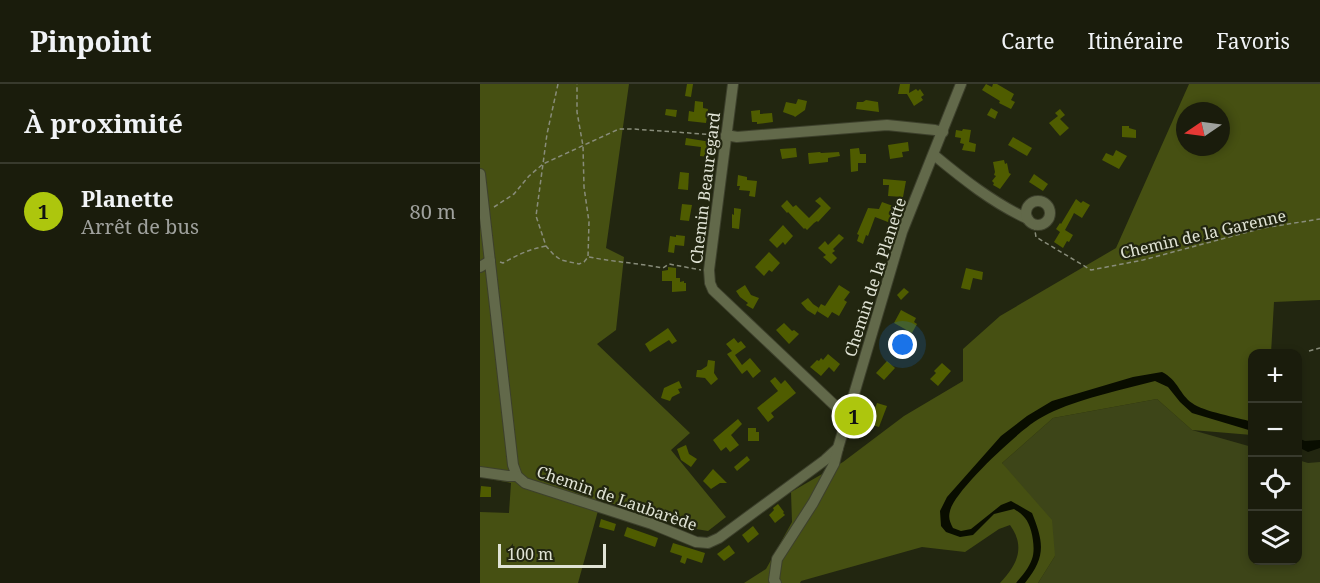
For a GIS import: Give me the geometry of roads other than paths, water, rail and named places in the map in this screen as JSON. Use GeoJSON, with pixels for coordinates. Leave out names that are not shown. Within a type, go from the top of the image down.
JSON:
{"type":"FeatureCollection","features":[{"type":"Feature","properties":{"kind":"street","name":"Chemin Beauregard"},"geometry":{"type":"LineString","coordinates":[[733,84],[710,283],[713,290],[847,417]]}},
{"type":"Feature","properties":{"kind":"street","name":"Chemin de la Planette"},"geometry":{"type":"LineString","coordinates":[[776,583],[774,580],[777,559],[834,464],[902,232],[962,84]]}},
{"type":"Feature","properties":{"kind":"street"},"geometry":{"type":"LineString","coordinates":[[726,135],[737,137],[887,125],[943,132]]}},
{"type":"Feature","properties":{"kind":"street"},"geometry":{"type":"LineString","coordinates":[[934,155],[968,182],[1031,222]]}},
{"type":"Feature","properties":{"kind":"street","name":"Chemin de Laubarède"},"geometry":{"type":"LineString","coordinates":[[480,174],[513,465],[517,476],[525,483],[652,524],[696,542],[708,543],[720,538],[825,460],[838,447]]}},
{"type":"Feature","properties":{"kind":"street"},"geometry":{"type":"LineString","coordinates":[[480,267],[490,261]]}},
{"type":"Feature","properties":{"kind":"street"},"geometry":{"type":"LineString","coordinates":[[480,472],[517,476]]}},
{"type":"Feature","properties":{"kind":"place","name":"Planette"},"geometry":{"type":"Point","coordinates":[854,416]}}]}
